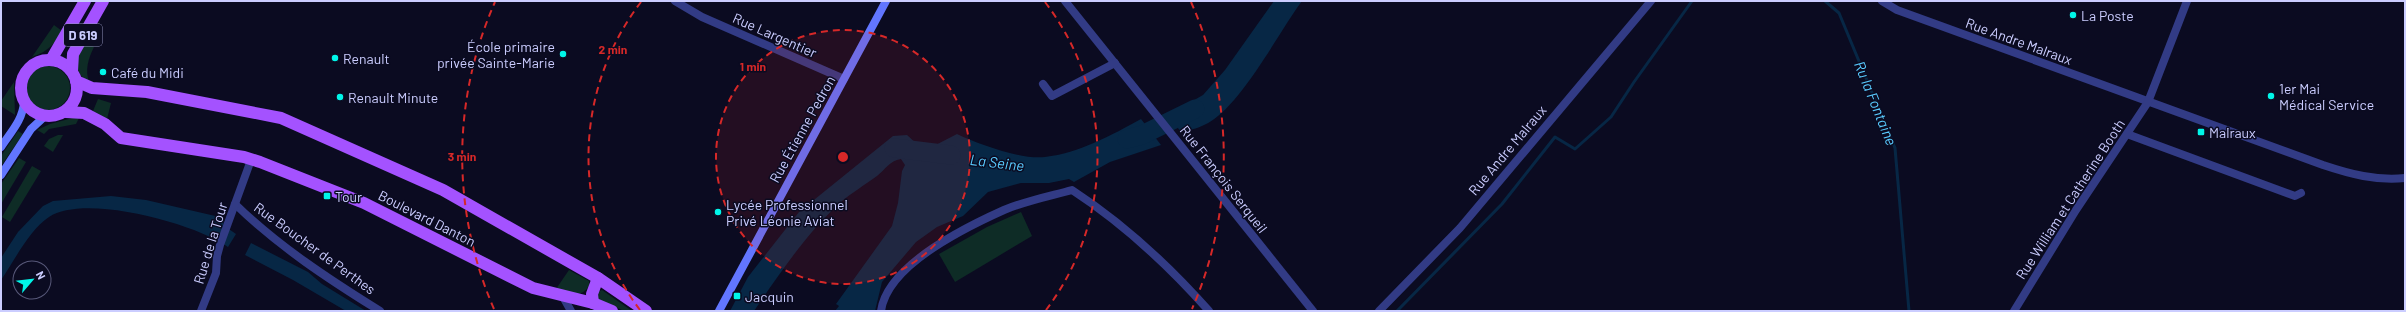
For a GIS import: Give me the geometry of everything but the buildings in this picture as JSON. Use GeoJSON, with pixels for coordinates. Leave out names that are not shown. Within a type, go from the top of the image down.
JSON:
{"type":"FeatureCollection","features":[{"type":"Feature","properties":{"kind":"main road","name":"D 619"},"geometry":{"type":"LineString","coordinates":[[51,60],[85,1]]}},
{"type":"Feature","properties":{"kind":"main road","name":"D 619"},"geometry":{"type":"LineString","coordinates":[[74,76],[73,54],[103,1]]}},
{"type":"Feature","properties":{"kind":"main road"},"geometry":{"type":"LineString","coordinates":[[51,60],[59,62],[74,76],[76,98],[66,112],[52,117],[44,116],[36,114],[24,102],[20,85],[25,73],[34,64],[51,60]]}},
{"type":"Feature","properties":{"kind":"main road","name":"Boulevard Danton"},"geometry":{"type":"LineString","coordinates":[[74,76],[92,88],[147,92],[281,118],[441,190],[598,278],[646,311]]}},
{"type":"Feature","properties":{"kind":"main road","name":"Boulevard Danton"},"geometry":{"type":"LineString","coordinates":[[66,112],[84,112],[105,124],[121,138],[251,160],[364,203],[533,288],[562,295],[592,307],[612,311]]}},
{"type":"Feature","properties":{"kind":"main road"},"geometry":{"type":"LineString","coordinates":[[592,307],[592,294],[598,278]]}},
{"type":"Feature","properties":{"kind":"street","name":"Rue Largentier"},"geometry":{"type":"LineString","coordinates":[[675,1],[702,17],[844,79]]}},
{"type":"Feature","properties":{"kind":"street","name":"Rue Étienne Pedron"},"geometry":{"type":"LineString","coordinates":[[719,311],[886,1]]}},
{"type":"Feature","properties":{"kind":"street","name":"Rue François Serqueil"},"geometry":{"type":"LineString","coordinates":[[1065,1],[1313,311]]}},
{"type":"Feature","properties":{"kind":"street","name":"Rue Andre Malraux"},"geometry":{"type":"LineString","coordinates":[[1379,311],[1460,228],[1651,1]]}},
{"type":"Feature","properties":{"kind":"street","name":"Rue Andre Malraux"},"geometry":{"type":"LineString","coordinates":[[1882,1],[1897,10],[2353,175],[2376,178],[2405,178]]}},
{"type":"Feature","properties":{"kind":"street","name":"Rue William et Catherine Booth"},"geometry":{"type":"LineString","coordinates":[[2014,311],[2076,210],[2148,102],[2187,1]]}},
{"type":"Feature","properties":{"kind":"street"},"geometry":{"type":"LineString","coordinates":[[1042,84],[1052,96],[1115,63]]}},
{"type":"Feature","properties":{"kind":"street"},"geometry":{"type":"LineString","coordinates":[[1,147],[23,112],[24,102]]}},
{"type":"Feature","properties":{"kind":"street"},"geometry":{"type":"LineString","coordinates":[[1,175],[31,129],[44,116]]}},
{"type":"Feature","properties":{"kind":"street"},"geometry":{"type":"LineString","coordinates":[[2127,134],[2295,196],[2302,194]]}},
{"type":"Feature","properties":{"kind":"street","name":"Rue de la Tour"},"geometry":{"type":"LineString","coordinates":[[201,311],[216,273],[217,256],[220,245],[251,160]]}},
{"type":"Feature","properties":{"kind":"street"},"geometry":{"type":"LineString","coordinates":[[882,311],[888,292],[909,265],[954,236],[1006,210],[1072,190],[1102,210],[1192,292],[1209,311]]}},
{"type":"Feature","properties":{"kind":"street","name":"Rue Boucher de Perthes"},"geometry":{"type":"LineString","coordinates":[[236,204],[252,221],[339,286],[380,311]]}},
{"type":"Feature","properties":{"kind":"street"},"geometry":{"type":"LineString","coordinates":[[562,295],[571,311]]}},
{"type":"Feature","properties":{"kind":"green space"},"geometry":{"type":"Polygon","coordinates":[[[54,25],[62,31],[56,40],[46,50],[32,57],[54,25]]]}},
{"type":"Feature","properties":{"kind":"green space"},"geometry":{"type":"Polygon","coordinates":[[[83,41],[94,47],[88,64],[87,73],[89,82],[83,78],[77,63],[83,41]]]}},
{"type":"Feature","properties":{"kind":"green space"},"geometry":{"type":"Polygon","coordinates":[[[44,66],[52,66],[64,72],[70,84],[70,92],[64,104],[52,110],[44,110],[32,104],[26,92],[26,84],[32,72],[44,66]]]}},
{"type":"Feature","properties":{"kind":"green space"},"geometry":{"type":"Polygon","coordinates":[[[14,82],[15,115],[1,106],[1,101],[14,82]]]}},
{"type":"Feature","properties":{"kind":"green space"},"geometry":{"type":"Polygon","coordinates":[[[98,99],[111,103],[107,119],[93,111],[98,99]]]}},
{"type":"Feature","properties":{"kind":"green space"},"geometry":{"type":"Polygon","coordinates":[[[80,116],[76,124],[49,129],[44,134],[37,130],[50,124],[80,116]]]}},
{"type":"Feature","properties":{"kind":"green space"},"geometry":{"type":"Polygon","coordinates":[[[18,131],[23,134],[1,166],[1,156],[18,131]]]}},
{"type":"Feature","properties":{"kind":"green space"},"geometry":{"type":"Polygon","coordinates":[[[58,135],[63,135],[53,152],[44,146],[49,139],[58,135]]]}},
{"type":"Feature","properties":{"kind":"green space"},"geometry":{"type":"Polygon","coordinates":[[[19,158],[26,162],[1,204],[1,184],[19,158]]]}},
{"type":"Feature","properties":{"kind":"green space"},"geometry":{"type":"Polygon","coordinates":[[[32,166],[41,171],[10,222],[2,217],[32,166]]]}},
{"type":"Feature","properties":{"kind":"green space"},"geometry":{"type":"Polygon","coordinates":[[[1021,212],[1032,236],[955,282],[939,254],[987,227],[1021,212]]]}},
{"type":"Feature","properties":{"kind":"green space"},"geometry":{"type":"Polygon","coordinates":[[[569,270],[589,281],[589,286],[582,293],[574,294],[556,289],[569,270]]]}},
{"type":"Feature","properties":{"kind":"green space"},"geometry":{"type":"Polygon","coordinates":[[[602,290],[632,311],[624,311],[598,299],[598,292],[602,290]]]}},
{"type":"Feature","properties":{"kind":"water"},"geometry":{"type":"Polygon","coordinates":[[[1274,1],[1302,1],[1244,88],[1231,104],[1217,117],[1204,125],[1181,132],[1168,115],[1203,95],[1225,70],[1274,1]]]}},
{"type":"Feature","properties":{"kind":"water"},"geometry":{"type":"Polygon","coordinates":[[[1141,119],[1161,145],[1110,162],[1074,182],[1069,179],[1049,183],[1021,183],[988,192],[963,216],[937,227],[916,242],[882,282],[875,311],[835,311],[839,306],[836,304],[892,226],[898,203],[902,171],[905,165],[901,159],[897,160],[844,199],[828,215],[794,254],[754,311],[730,311],[748,277],[799,212],[893,136],[907,135],[918,145],[916,147],[922,152],[957,134],[1013,154],[1045,157],[1070,152],[1083,147],[1107,137],[1141,119]]]}},
{"type":"Feature","properties":{"kind":"water"},"geometry":{"type":"Polygon","coordinates":[[[111,196],[146,200],[224,218],[223,225],[236,234],[228,247],[213,238],[192,229],[140,214],[88,208],[66,210],[49,217],[35,230],[14,260],[12,260],[12,263],[1,280],[1,258],[18,232],[43,206],[53,201],[111,196]]]}},
{"type":"Feature","properties":{"kind":"water"},"geometry":{"type":"Polygon","coordinates":[[[251,243],[308,272],[322,284],[366,311],[346,311],[293,280],[245,255],[251,243]]]}},
{"type":"Feature","properties":{"kind":"waterway"},"geometry":{"type":"LineString","coordinates":[[1397,311],[1502,204],[1555,137],[1575,149],[1611,117],[1692,1]]}},
{"type":"Feature","properties":{"kind":"waterway","name":"Ru la Fontaine"},"geometry":{"type":"LineString","coordinates":[[1825,1],[1839,13],[1895,148],[1909,311]]}},
{"type":"Feature","properties":{"kind":"waterway","name":"La Seine"},"geometry":{"type":"LineString","coordinates":[[1127,139],[1142,135],[1195,109]]}},
{"type":"Feature","properties":{"kind":"waterway","name":"La Seine"},"geometry":{"type":"LineString","coordinates":[[894,148],[951,155]]}},
{"type":"Feature","properties":{"kind":"place","name":"La Poste"},"geometry":{"type":"Point","coordinates":[2073,15]}},
{"type":"Feature","properties":{"kind":"place","name":"École primaire privée Sainte-Marie"},"geometry":{"type":"Point","coordinates":[563,54]}},
{"type":"Feature","properties":{"kind":"place","name":"Renault"},"geometry":{"type":"Point","coordinates":[335,58]}},
{"type":"Feature","properties":{"kind":"place","name":"Café du Midi"},"geometry":{"type":"Point","coordinates":[103,72]}},
{"type":"Feature","properties":{"kind":"place","name":"1er Mai Médical Service"},"geometry":{"type":"Point","coordinates":[2271,96]}},
{"type":"Feature","properties":{"kind":"place","name":"Renault Minute"},"geometry":{"type":"Point","coordinates":[340,97]}},
{"type":"Feature","properties":{"kind":"place","name":"Malraux"},"geometry":{"type":"Point","coordinates":[2201,132]}},
{"type":"Feature","properties":{"kind":"place","name":"Tour"},"geometry":{"type":"Point","coordinates":[327,196]}},
{"type":"Feature","properties":{"kind":"place","name":"Lycée Professionnel Privé Léonie Aviat"},"geometry":{"type":"Point","coordinates":[718,212]}},
{"type":"Feature","properties":{"kind":"place","name":"Jacquin"},"geometry":{"type":"Point","coordinates":[737,296]}}]}
